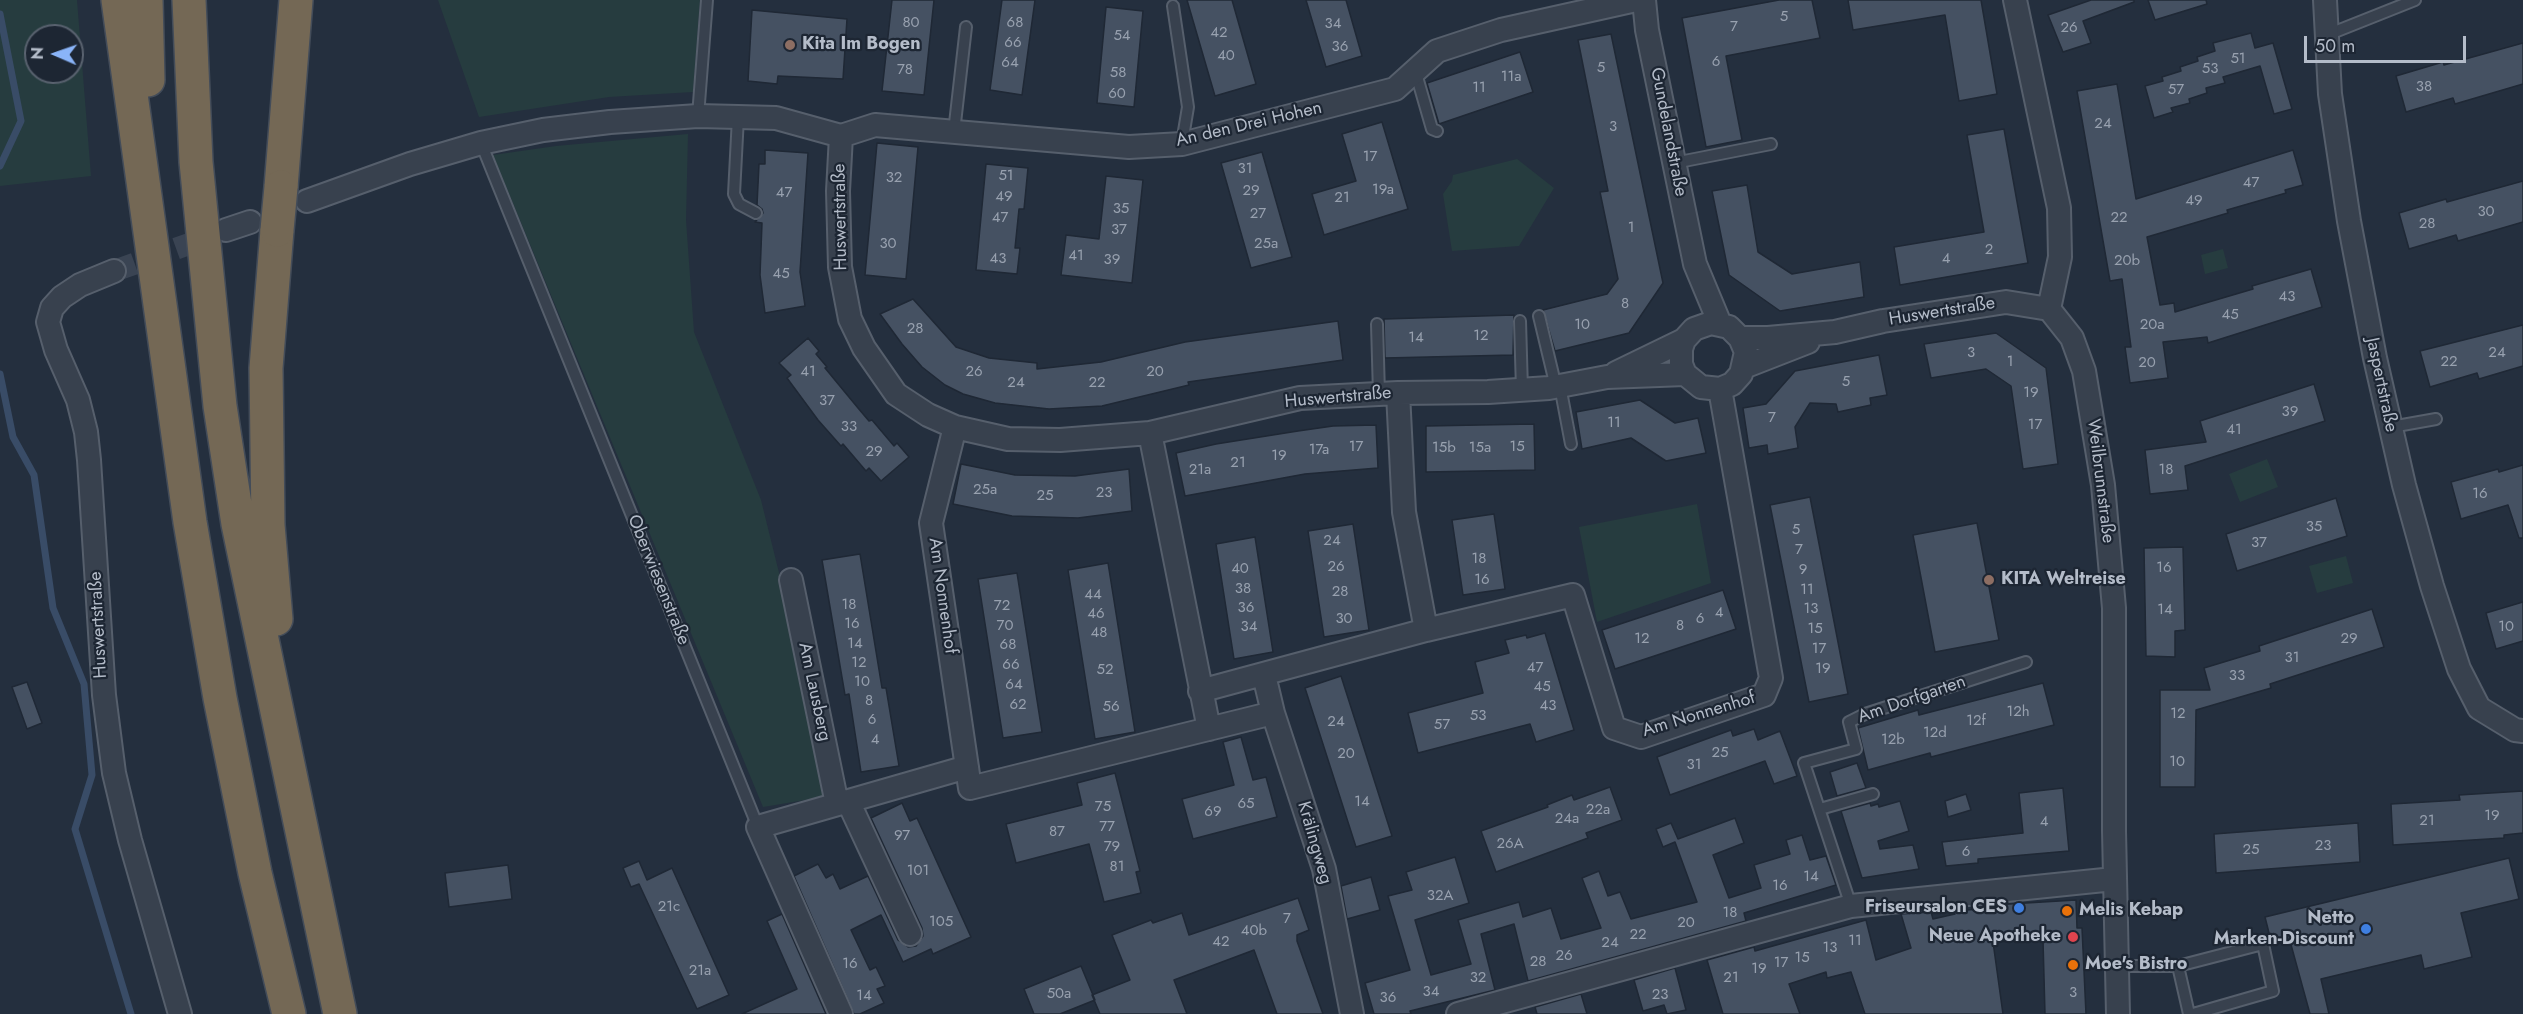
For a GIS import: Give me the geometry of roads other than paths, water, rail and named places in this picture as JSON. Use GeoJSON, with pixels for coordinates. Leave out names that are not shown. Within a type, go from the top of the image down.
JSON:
{"type":"FeatureCollection","features":[{"type":"Feature","properties":{"kind":"highway"},"geometry":{"type":"LineString","coordinates":[[118,0],[190,522],[220,698],[255,873],[289,1014]]}},
{"type":"Feature","properties":{"kind":"highway"},"geometry":{"type":"LineString","coordinates":[[146,0],[161,315]]}},
{"type":"Feature","properties":{"kind":"highway"},"geometry":{"type":"LineString","coordinates":[[189,0],[196,162],[220,406],[238,524],[340,1014]]}},
{"type":"Feature","properties":{"kind":"highway"},"geometry":{"type":"LineString","coordinates":[[296,0],[294,194],[264,226],[268,525],[298,815]]}},
{"type":"Feature","properties":{"kind":"street","name":"An den Drei Hohen"},"geometry":{"type":"LineString","coordinates":[[841,135],[875,125],[1129,147],[1182,144],[1395,89],[1408,80],[1415,70],[1437,51],[1500,30],[1636,0]]}},
{"type":"Feature","properties":{"kind":"street","name":"Gundelandstraße"},"geometry":{"type":"LineString","coordinates":[[1644,0],[1647,30],[1695,264],[1720,324]]}},
{"type":"Feature","properties":{"kind":"street"},"geometry":{"type":"LineString","coordinates":[[2015,0],[2059,208],[2060,257],[2049,309]]}},
{"type":"Feature","properties":{"kind":"street","name":"Jaspertstraße"},"geometry":{"type":"LineString","coordinates":[[2325,0],[2331,104],[2349,221],[2404,485],[2432,586],[2459,669],[2479,708],[2515,730],[2523,731]]}},
{"type":"Feature","properties":{"kind":"street"},"geometry":{"type":"LineString","coordinates":[[294,194],[481,143],[543,130],[610,122],[698,116],[776,118],[841,135]]}},
{"type":"Feature","properties":{"kind":"street","name":"Huswertstraße"},"geometry":{"type":"LineString","coordinates":[[841,135],[838,191],[840,267],[850,319],[864,348],[896,394],[928,415],[956,427],[1008,440],[1060,440],[1150,433],[1300,398],[1522,390],[1607,377],[1685,375]]}},
{"type":"Feature","properties":{"kind":"street"},"geometry":{"type":"LineString","coordinates":[[226,230],[264,226]]}},
{"type":"Feature","properties":{"kind":"street","name":"Gundelandstraße"},"geometry":{"type":"LineString","coordinates":[[1689,334],[1695,264]]}},
{"type":"Feature","properties":{"kind":"street","name":"Huswertstraße"},"geometry":{"type":"LineString","coordinates":[[114,271],[80,285],[62,297],[52,308],[48,322],[56,350],[78,400],[86,432],[104,695],[114,773],[130,840],[180,1014]]}},
{"type":"Feature","properties":{"kind":"street","name":"Huswertstraße"},"geometry":{"type":"LineString","coordinates":[[1744,367],[1835,332],[1882,321],[2006,302],[2049,309]]}},
{"type":"Feature","properties":{"kind":"street","name":"Weilbrunnstraße"},"geometry":{"type":"LineString","coordinates":[[2049,309],[2072,338],[2085,372],[2103,485],[2114,608],[2114,879],[2118,1014]]}},
{"type":"Feature","properties":{"kind":"street"},"geometry":{"type":"LineString","coordinates":[[1711,323],[1720,324],[1728,327],[1740,338],[1746,352],[1744,367],[1738,379],[1720,389],[1701,387],[1685,375],[1680,359],[1689,334],[1711,323]]}},
{"type":"Feature","properties":{"kind":"street","name":"Huswertstraße"},"geometry":{"type":"LineString","coordinates":[[1740,338],[1835,332]]}},
{"type":"Feature","properties":{"kind":"street","name":"Huswertstraße"},"geometry":{"type":"LineString","coordinates":[[1607,377],[1689,334]]}},
{"type":"Feature","properties":{"kind":"street","name":"Am Nonnenhof"},"geometry":{"type":"LineString","coordinates":[[1200,691],[1426,630],[1573,595],[1614,728],[1641,737],[1764,695],[1771,678],[1720,389]]}},
{"type":"Feature","properties":{"kind":"street"},"geometry":{"type":"LineString","coordinates":[[1389,393],[1404,512],[1426,630]]}},
{"type":"Feature","properties":{"kind":"street","name":"Am Nonnenhof"},"geometry":{"type":"LineString","coordinates":[[956,427],[931,523],[970,788],[1273,713]]}},
{"type":"Feature","properties":{"kind":"street"},"geometry":{"type":"LineString","coordinates":[[1150,433],[1209,729]]}},
{"type":"Feature","properties":{"kind":"street","name":"Am Lausberg"},"geometry":{"type":"LineString","coordinates":[[791,580],[843,802]]}},
{"type":"Feature","properties":{"kind":"street","name":"Krälingweg"},"geometry":{"type":"LineString","coordinates":[[1264,675],[1273,713],[1324,868],[1352,1014]]}},
{"type":"Feature","properties":{"kind":"street"},"geometry":{"type":"LineString","coordinates":[[758,826],[967,766]]}},
{"type":"Feature","properties":{"kind":"street"},"geometry":{"type":"LineString","coordinates":[[843,802],[910,934]]}},
{"type":"Feature","properties":{"kind":"street","name":"Oberwiesenstraße"},"geometry":{"type":"LineString","coordinates":[[758,826],[841,1014]]}},
{"type":"Feature","properties":{"kind":"street"},"geometry":{"type":"LineString","coordinates":[[1458,1014],[1851,906],[2114,879]]}},
{"type":"Feature","properties":{"kind":"lane"},"geometry":{"type":"LineString","coordinates":[[698,116],[707,0]]}},
{"type":"Feature","properties":{"kind":"lane"},"geometry":{"type":"LineString","coordinates":[[2326,35],[2415,0]]}},
{"type":"Feature","properties":{"kind":"lane"},"geometry":{"type":"LineString","coordinates":[[1173,6],[1188,107],[1182,144]]}},
{"type":"Feature","properties":{"kind":"lane"},"geometry":{"type":"LineString","coordinates":[[954,132],[966,27]]}},
{"type":"Feature","properties":{"kind":"lane"},"geometry":{"type":"LineString","coordinates":[[1415,70],[1432,129],[1437,131]]}},
{"type":"Feature","properties":{"kind":"lane"},"geometry":{"type":"LineString","coordinates":[[738,117],[735,200],[756,213]]}},
{"type":"Feature","properties":{"kind":"lane","name":"Oberwiesenstraße"},"geometry":{"type":"LineString","coordinates":[[481,143],[758,826]]}},
{"type":"Feature","properties":{"kind":"lane"},"geometry":{"type":"LineString","coordinates":[[1674,163],[1771,144]]}},
{"type":"Feature","properties":{"kind":"lane"},"geometry":{"type":"LineString","coordinates":[[1539,316],[1571,444]]}},
{"type":"Feature","properties":{"kind":"lane"},"geometry":{"type":"LineString","coordinates":[[1520,321],[1522,390]]}},
{"type":"Feature","properties":{"kind":"lane"},"geometry":{"type":"LineString","coordinates":[[1377,324],[1389,393]]}},
{"type":"Feature","properties":{"kind":"lane"},"geometry":{"type":"LineString","coordinates":[[2391,427],[2436,418]]}},
{"type":"Feature","properties":{"kind":"lane","name":"Am Dorfgarten"},"geometry":{"type":"LineString","coordinates":[[1851,906],[1804,763],[1856,749],[1849,722],[1864,714],[2026,663]]}},
{"type":"Feature","properties":{"kind":"lane"},"geometry":{"type":"LineString","coordinates":[[1820,809],[1873,794]]}},
{"type":"Feature","properties":{"kind":"lane"},"geometry":{"type":"LineString","coordinates":[[2117,966],[2178,966],[2263,944],[2273,991],[2193,1014]]}},
{"type":"Feature","properties":{"kind":"lane"},"geometry":{"type":"LineString","coordinates":[[2178,966],[2189,1014]]}},
{"type":"Feature","properties":{"kind":"waterway"},"geometry":{"type":"LineString","coordinates":[[0,14],[21,121],[0,166]]}},
{"type":"Feature","properties":{"kind":"waterway"},"geometry":{"type":"LineString","coordinates":[[0,374],[13,437],[34,475],[53,608],[84,684],[92,775],[75,829],[131,1014]]}},
{"type":"Feature","properties":{"kind":"tunnel"},"geometry":{"type":"LineString","coordinates":[[114,271],[217,234]]}},
{"type":"Feature","properties":{"kind":"place","name":"Kita Im Bogen"},"geometry":{"type":"Point","coordinates":[790,45]}},
{"type":"Feature","properties":{"kind":"place","name":"KITA Weltreise"},"geometry":{"type":"Point","coordinates":[1989,580]}},
{"type":"Feature","properties":{"kind":"place","name":"Friseursalon CES"},"geometry":{"type":"Point","coordinates":[2019,908]}},
{"type":"Feature","properties":{"kind":"place","name":"Melis Kebap"},"geometry":{"type":"Point","coordinates":[2067,911]}},
{"type":"Feature","properties":{"kind":"place","name":"Netto Marken-Discount"},"geometry":{"type":"Point","coordinates":[2366,929]}},
{"type":"Feature","properties":{"kind":"place","name":"Neue Apotheke"},"geometry":{"type":"Point","coordinates":[2073,937]}},
{"type":"Feature","properties":{"kind":"place","name":"Moe's Bistro"},"geometry":{"type":"Point","coordinates":[2073,965]}}]}
